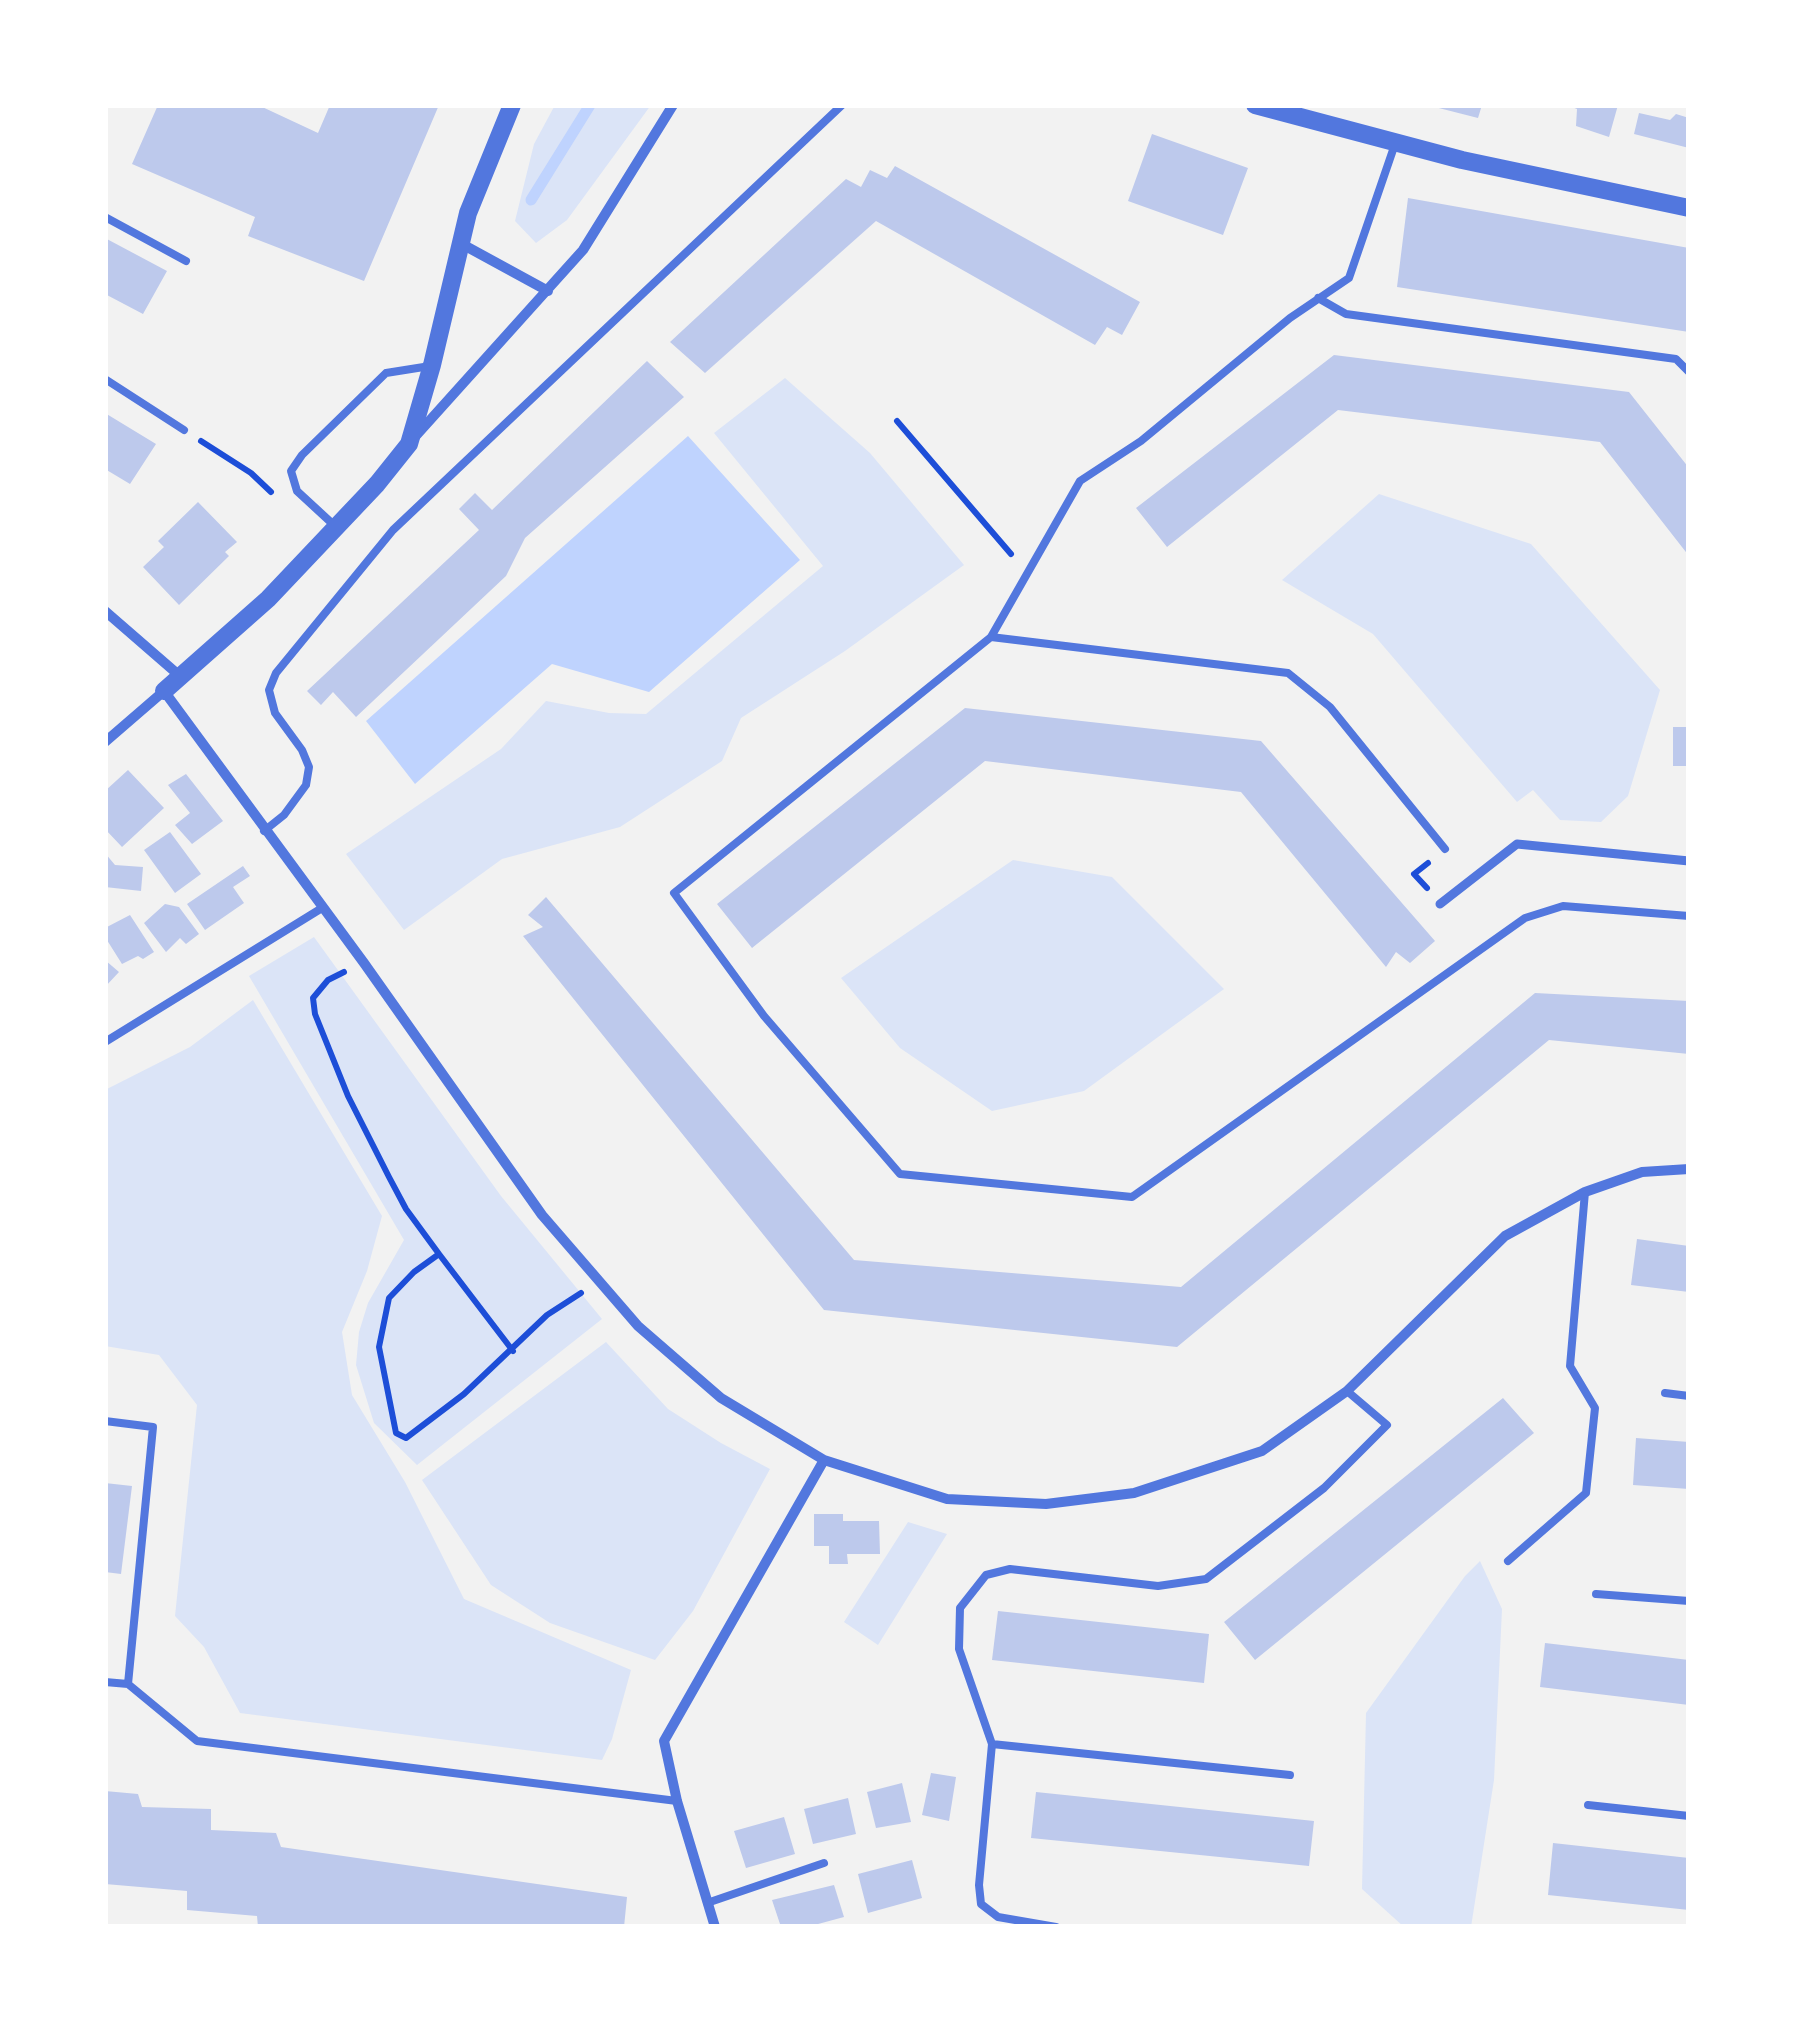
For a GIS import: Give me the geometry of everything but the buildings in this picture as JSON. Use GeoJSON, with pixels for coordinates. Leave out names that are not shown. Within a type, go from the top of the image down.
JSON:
{"type":"FeatureCollection","features":[{"type":"Feature","properties":{"kind":"street"},"geometry":{"type":"LineString","coordinates":[[410,444],[468,213],[512,105]]}},
{"type":"Feature","properties":{"kind":"street"},"geometry":{"type":"LineString","coordinates":[[105,742],[268,600],[548,291],[583,250],[674,105]]}},
{"type":"Feature","properties":{"kind":"street"},"geometry":{"type":"LineString","coordinates":[[1255,105],[1396,144],[1689,208]]}},
{"type":"Feature","properties":{"kind":"street"},"geometry":{"type":"LineString","coordinates":[[460,244],[548,291]]}},
{"type":"Feature","properties":{"kind":"street"},"geometry":{"type":"LineString","coordinates":[[105,611],[182,678]]}},
{"type":"Feature","properties":{"kind":"street"},"geometry":{"type":"LineString","coordinates":[[164,691],[542,1214],[599,1281],[638,1326],[720,1398],[824,1460],[947,1498],[1046,1504],[1134,1494],[1262,1451],[1347,1391],[1505,1236],[1585,1192],[1642,1172],[1689,1169]]}},
{"type":"Feature","properties":{"kind":"street"},"geometry":{"type":"LineString","coordinates":[[1440,904],[1517,844],[1689,860]]}},
{"type":"Feature","properties":{"kind":"street"},"geometry":{"type":"LineString","coordinates":[[715,1927],[677,1801],[664,1741],[824,1460]]}},
{"type":"Feature","properties":{"kind":"lane"},"geometry":{"type":"LineString","coordinates":[[264,831],[284,816],[306,785],[309,767],[302,750],[275,713],[269,690],[276,673],[393,530],[842,105]]}},
{"type":"Feature","properties":{"kind":"lane"},"geometry":{"type":"LineString","coordinates":[[1396,144],[1350,278],[1290,318],[1141,441],[1080,481],[991,638],[674,893],[764,1016],[900,1174],[1132,1197],[1525,918],[1563,906],[1689,916]]}},
{"type":"Feature","properties":{"kind":"lane"},"geometry":{"type":"LineString","coordinates":[[105,218],[186,261]]}},
{"type":"Feature","properties":{"kind":"lane"},"geometry":{"type":"LineString","coordinates":[[1318,298],[1346,314],[1676,359],[1689,372]]}},
{"type":"Feature","properties":{"kind":"lane"},"geometry":{"type":"LineString","coordinates":[[336,528],[296,492],[291,471],[302,455],[386,373],[432,365]]}},
{"type":"Feature","properties":{"kind":"lane"},"geometry":{"type":"LineString","coordinates":[[105,380],[184,430]]}},
{"type":"Feature","properties":{"kind":"lane"},"geometry":{"type":"LineString","coordinates":[[991,638],[1288,673],[1330,708],[1445,850]]}},
{"type":"Feature","properties":{"kind":"lane"},"geometry":{"type":"LineString","coordinates":[[105,1042],[322,908]]}},
{"type":"Feature","properties":{"kind":"lane"},"geometry":{"type":"LineString","coordinates":[[1508,1562],[1586,1494],[1596,1408],[1570,1366],[1585,1192]]}},
{"type":"Feature","properties":{"kind":"lane"},"geometry":{"type":"LineString","coordinates":[[1056,1927],[998,1918],[981,1904],[992,1744],[958,1649],[960,1608],[986,1574],[1010,1569],[1158,1586],[1206,1579],[1324,1488],[1388,1425],[1347,1391]]}},
{"type":"Feature","properties":{"kind":"lane"},"geometry":{"type":"LineString","coordinates":[[1665,1393],[1689,1396]]}},
{"type":"Feature","properties":{"kind":"lane"},"geometry":{"type":"LineString","coordinates":[[105,1421],[153,1427],[128,1684]]}},
{"type":"Feature","properties":{"kind":"lane"},"geometry":{"type":"LineString","coordinates":[[1596,1594],[1689,1602]]}},
{"type":"Feature","properties":{"kind":"lane"},"geometry":{"type":"LineString","coordinates":[[105,1682],[128,1684],[196,1742],[677,1801]]}},
{"type":"Feature","properties":{"kind":"lane"},"geometry":{"type":"LineString","coordinates":[[992,1744],[1290,1775]]}},
{"type":"Feature","properties":{"kind":"lane"},"geometry":{"type":"LineString","coordinates":[[1588,1805],[1689,1816]]}},
{"type":"Feature","properties":{"kind":"lane"},"geometry":{"type":"LineString","coordinates":[[707,1903],[824,1863]]}},
{"type":"Feature","properties":{"kind":"path"},"geometry":{"type":"LineString","coordinates":[[897,422],[1028,574]]}},
{"type":"Feature","properties":{"kind":"path"},"geometry":{"type":"LineString","coordinates":[[184,430],[250,473]]}},
{"type":"Feature","properties":{"kind":"path"},"geometry":{"type":"LineString","coordinates":[[364,963],[328,980],[312,998],[315,1014],[348,1096],[406,1209],[512,1351]]}},
{"type":"Feature","properties":{"kind":"path"},"geometry":{"type":"LineString","coordinates":[[439,1254],[414,1272],[389,1298],[379,1348],[396,1432],[406,1438],[464,1394],[547,1316],[599,1281]]}},
{"type":"Feature","properties":{"kind":"shaded area"},"geometry":{"type":"Polygon","coordinates":[[[555,105],[651,105],[567,220],[536,243],[515,221],[534,144],[555,105]]]}},
{"type":"Feature","properties":{"kind":"shaded area"},"geometry":{"type":"Polygon","coordinates":[[[785,378],[870,453],[964,565],[845,651],[741,718],[722,761],[620,827],[502,859],[404,930],[346,854],[501,749],[546,701],[609,713],[646,714],[823,566],[714,433],[785,378]]]}},
{"type":"Feature","properties":{"kind":"shaded area"},"geometry":{"type":"Polygon","coordinates":[[[1379,494],[1531,544],[1660,690],[1628,796],[1601,822],[1560,820],[1533,790],[1517,802],[1373,634],[1282,580],[1379,494]]]}},
{"type":"Feature","properties":{"kind":"shaded area"},"geometry":{"type":"Polygon","coordinates":[[[1013,860],[1112,877],[1224,989],[1084,1091],[992,1111],[900,1048],[841,978],[1013,860]]]}},
{"type":"Feature","properties":{"kind":"shaded area"},"geometry":{"type":"Polygon","coordinates":[[[314,937],[501,1196],[602,1319],[417,1465],[374,1423],[356,1365],[359,1332],[368,1303],[404,1240],[249,976],[314,937]]]}},
{"type":"Feature","properties":{"kind":"shaded area"},"geometry":{"type":"Polygon","coordinates":[[[253,1000],[382,1216],[367,1271],[342,1332],[352,1395],[405,1482],[464,1599],[631,1670],[612,1739],[602,1760],[240,1713],[204,1647],[175,1616],[197,1405],[159,1355],[105,1346],[105,1090],[190,1047],[253,1000]]]}},
{"type":"Feature","properties":{"kind":"shaded area"},"geometry":{"type":"Polygon","coordinates":[[[606,1342],[668,1409],[770,1469],[693,1611],[655,1660],[550,1623],[491,1585],[422,1480],[606,1342]]]}},
{"type":"Feature","properties":{"kind":"shaded area"},"geometry":{"type":"Polygon","coordinates":[[[908,1522],[947,1534],[878,1645],[844,1622],[908,1522]]]}},
{"type":"Feature","properties":{"kind":"shaded area"},"geometry":{"type":"Polygon","coordinates":[[[1480,1561],[1502,1609],[1494,1780],[1471,1927],[1404,1927],[1362,1889],[1366,1713],[1480,1561]]]}},
{"type":"Feature","properties":{"kind":"water"},"geometry":{"type":"Polygon","coordinates":[[[688,436],[800,560],[649,692],[552,664],[415,784],[366,721],[688,436]]]}},
{"type":"Feature","properties":{"kind":"waterway"},"geometry":{"type":"LineString","coordinates":[[531,200],[590,105]]}}]}
